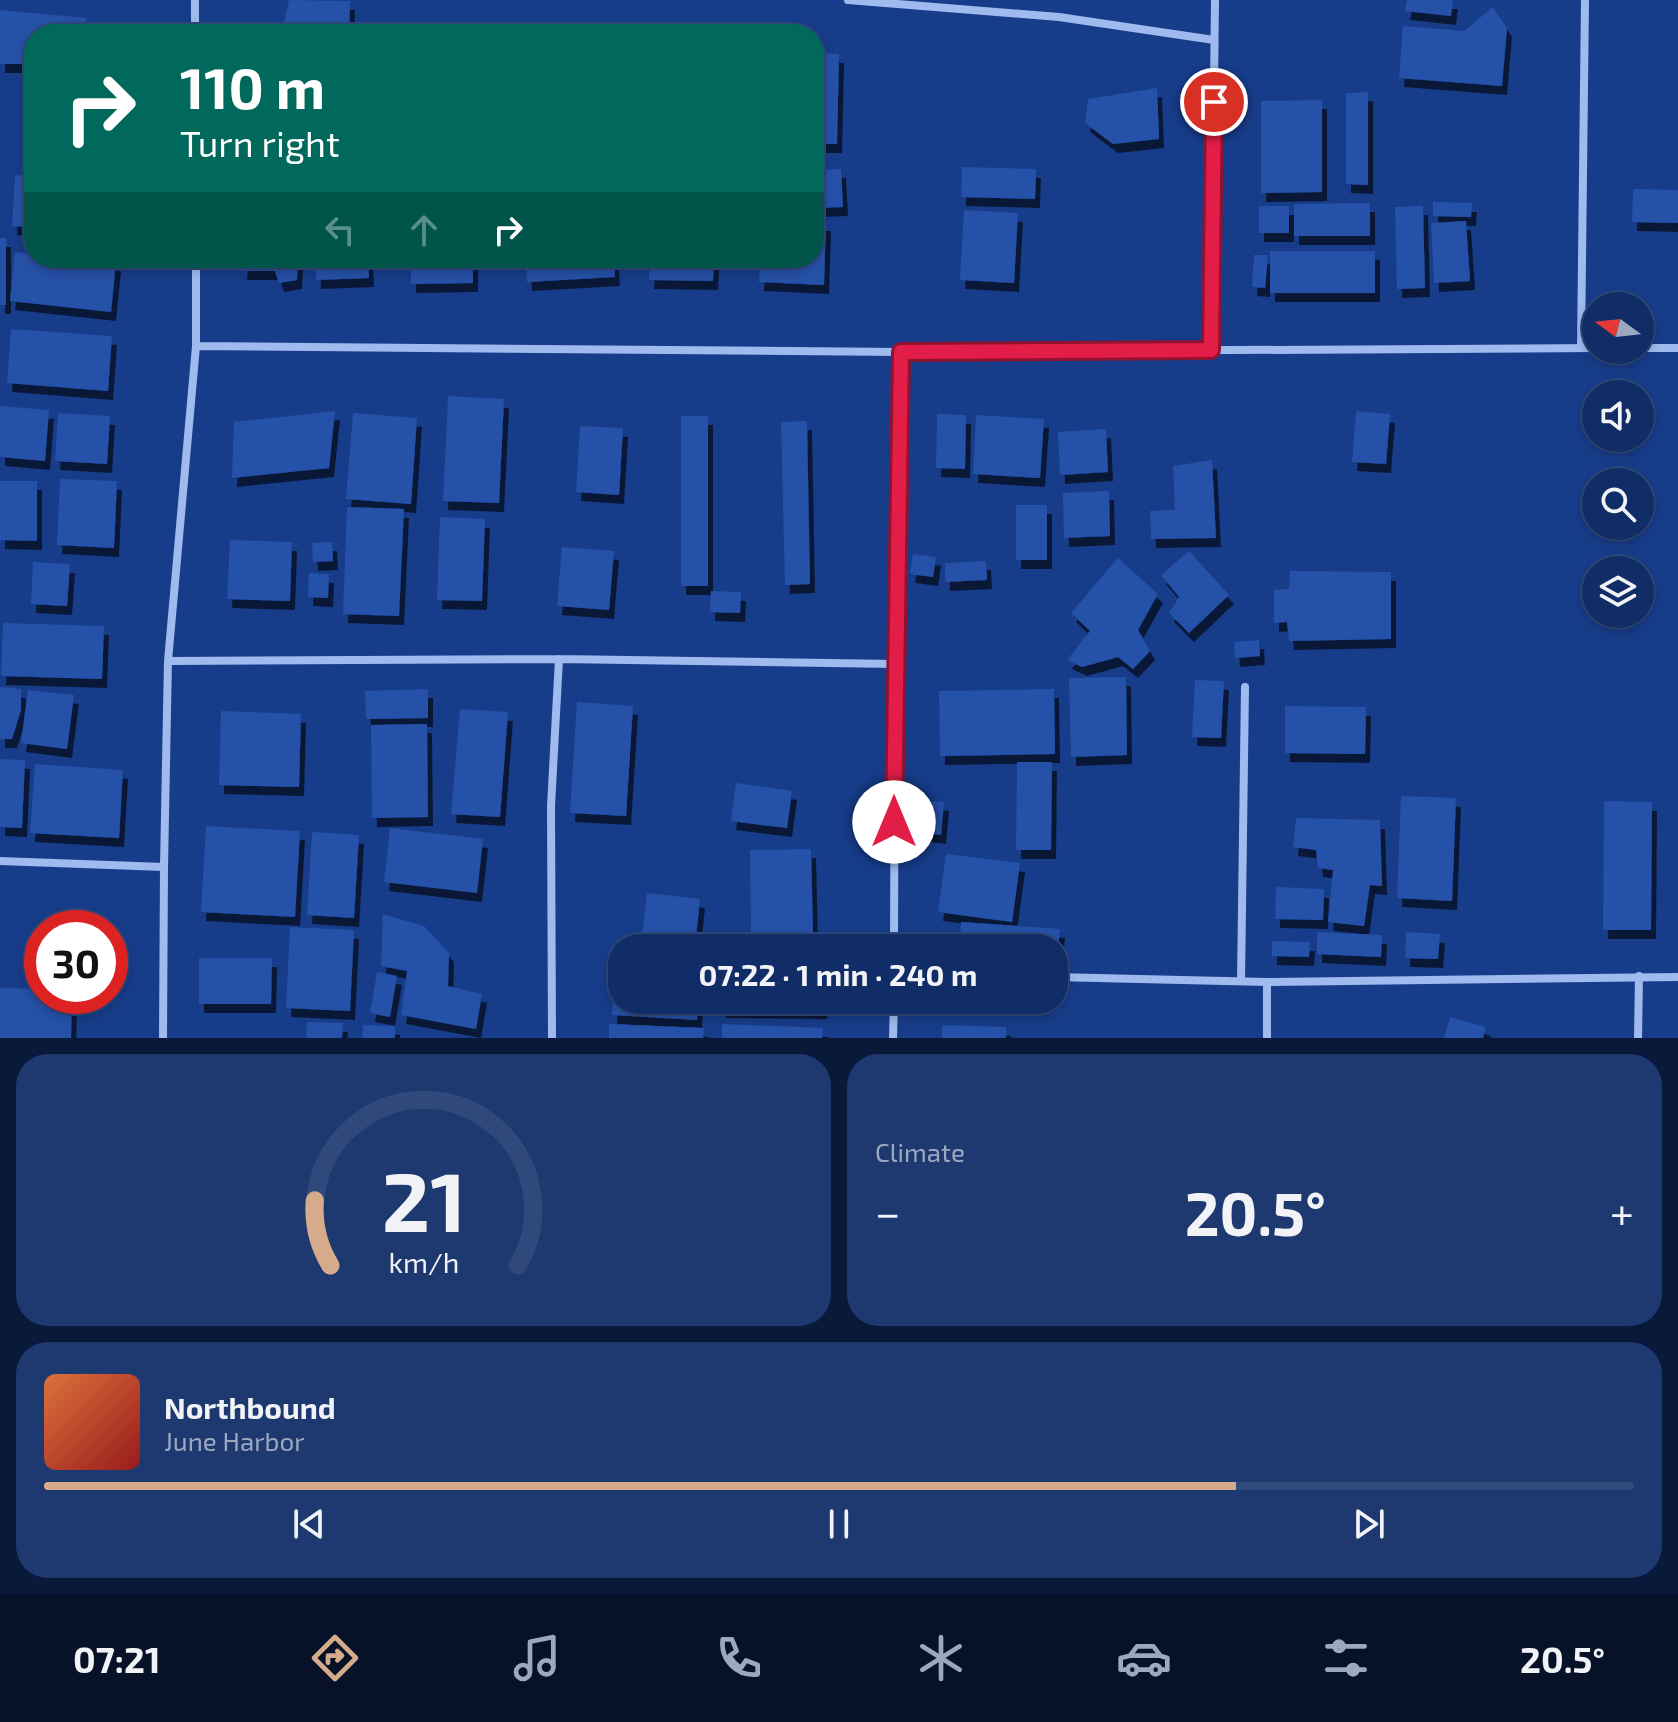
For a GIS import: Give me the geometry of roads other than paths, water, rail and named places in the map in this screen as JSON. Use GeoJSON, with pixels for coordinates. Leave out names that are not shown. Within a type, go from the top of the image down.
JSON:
{"type":"FeatureCollection","features":[{"type":"Feature","properties":{"kind":"street"},"geometry":{"type":"LineString","coordinates":[[195,0],[195,24]]}},
{"type":"Feature","properties":{"kind":"street"},"geometry":{"type":"LineString","coordinates":[[848,0],[1059,17],[1214,40]]}},
{"type":"Feature","properties":{"kind":"street"},"geometry":{"type":"LineString","coordinates":[[1211,350],[1215,0]]}},
{"type":"Feature","properties":{"kind":"street"},"geometry":{"type":"LineString","coordinates":[[196,346],[901,352],[1581,348],[1585,0]]}},
{"type":"Feature","properties":{"kind":"street"},"geometry":{"type":"LineString","coordinates":[[163,1038],[168,661],[196,346],[196,268]]}},
{"type":"Feature","properties":{"kind":"street"},"geometry":{"type":"LineString","coordinates":[[1654,348],[1678,348]]}},
{"type":"Feature","properties":{"kind":"street"},"geometry":{"type":"LineString","coordinates":[[894,934],[901,352]]}},
{"type":"Feature","properties":{"kind":"street"},"geometry":{"type":"LineString","coordinates":[[168,661],[559,659],[895,664]]}},
{"type":"Feature","properties":{"kind":"street"},"geometry":{"type":"LineString","coordinates":[[552,1038],[551,806],[559,659]]}},
{"type":"Feature","properties":{"kind":"street"},"geometry":{"type":"LineString","coordinates":[[1241,981],[1245,687]]}},
{"type":"Feature","properties":{"kind":"street"},"geometry":{"type":"LineString","coordinates":[[0,861],[164,867]]}},
{"type":"Feature","properties":{"kind":"street"},"geometry":{"type":"LineString","coordinates":[[1638,1038],[1639,976]]}},
{"type":"Feature","properties":{"kind":"street"},"geometry":{"type":"LineString","coordinates":[[1068,977],[1267,982],[1678,977]]}},
{"type":"Feature","properties":{"kind":"street"},"geometry":{"type":"LineString","coordinates":[[1267,982],[1267,1038]]}},
{"type":"Feature","properties":{"kind":"street"},"geometry":{"type":"LineString","coordinates":[[893,1038],[894,1014]]}}]}
